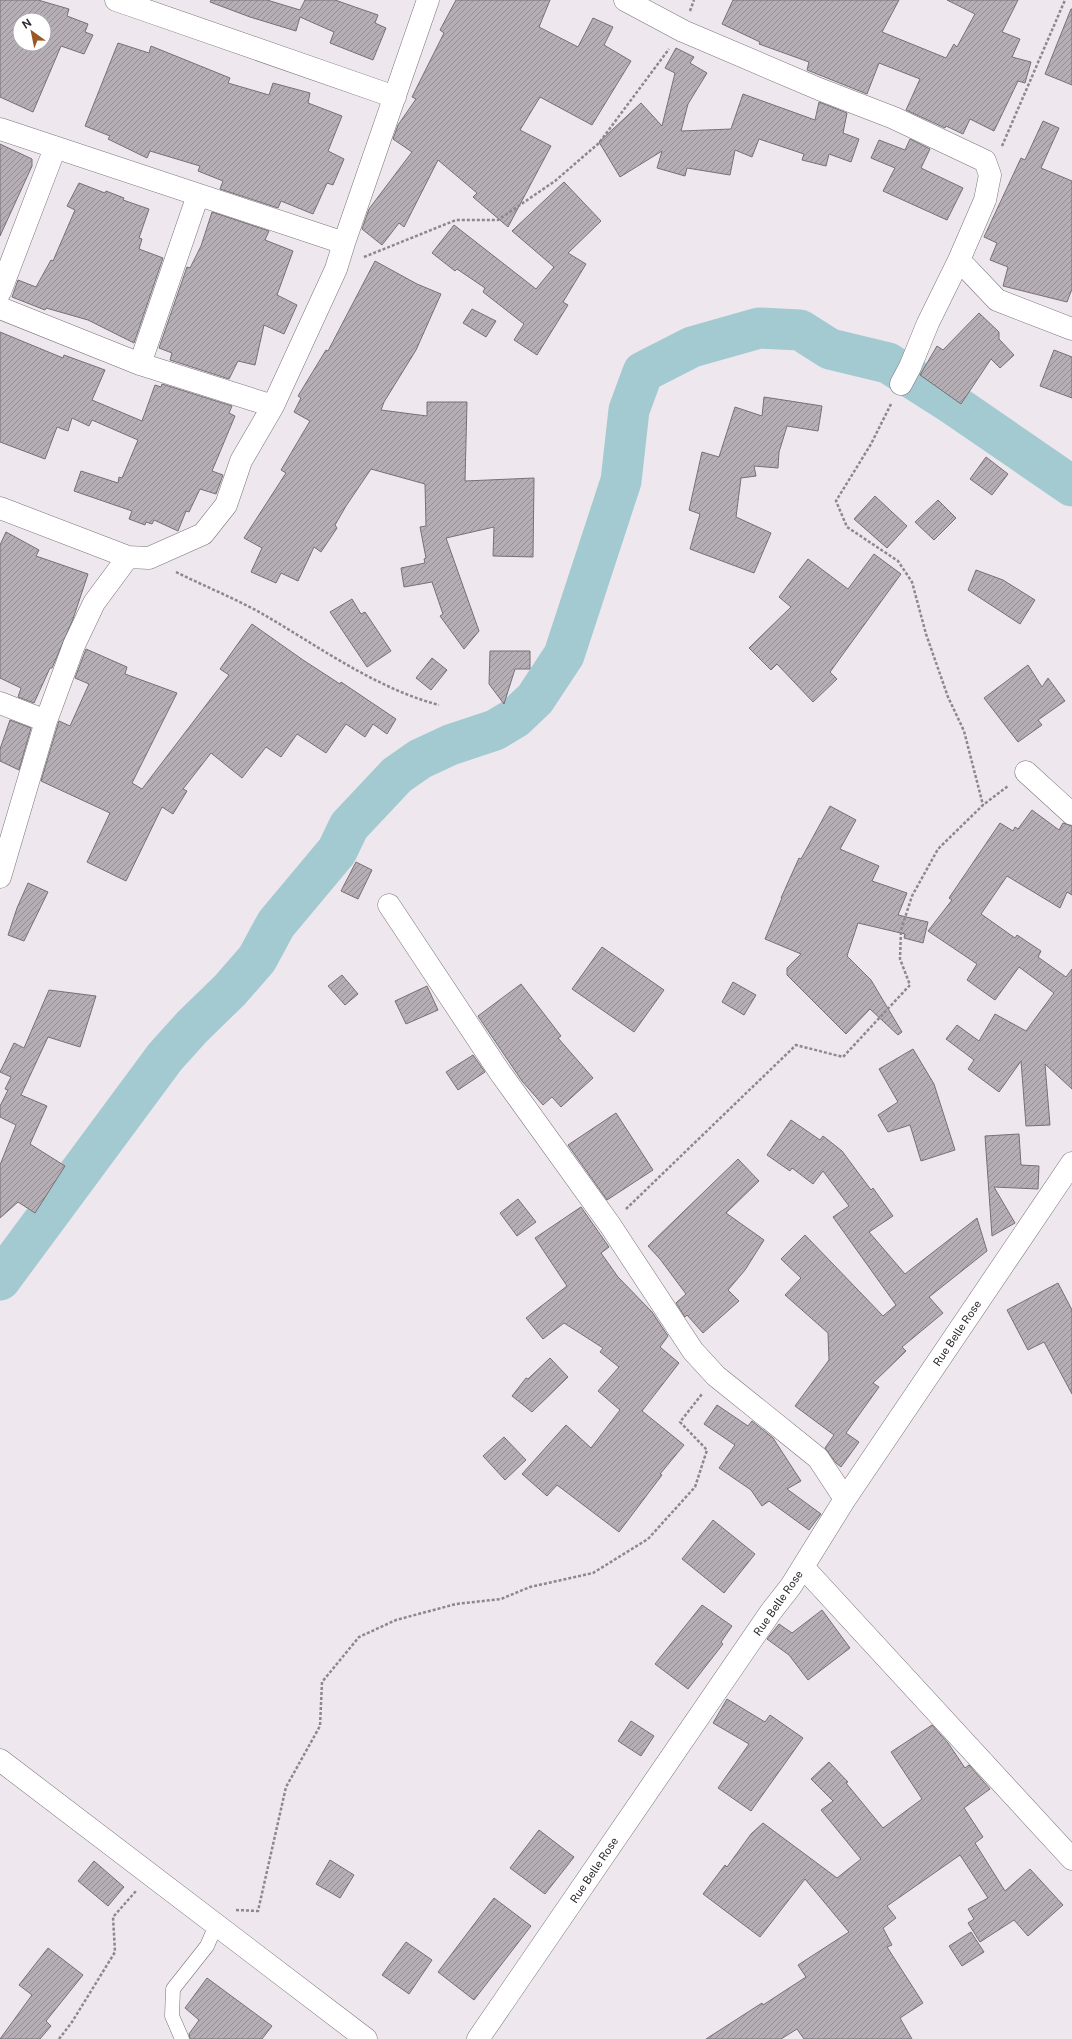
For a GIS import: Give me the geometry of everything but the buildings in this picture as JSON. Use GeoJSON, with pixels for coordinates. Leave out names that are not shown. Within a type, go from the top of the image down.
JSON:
{"type":"FeatureCollection","features":[{"type":"Feature","properties":{"kind":"street"},"geometry":{"type":"LineString","coordinates":[[116,0],[394,97]]}},
{"type":"Feature","properties":{"kind":"street"},"geometry":{"type":"LineString","coordinates":[[0,877],[46,721],[74,645],[94,603],[138,558],[203,534],[226,505],[241,461],[273,406],[336,269],[428,0]]}},
{"type":"Feature","properties":{"kind":"street"},"geometry":{"type":"LineString","coordinates":[[625,0],[683,31],[819,89],[894,118],[985,161],[990,175],[985,200],[960,260],[928,322],[906,375]]}},
{"type":"Feature","properties":{"kind":"street"},"geometry":{"type":"LineString","coordinates":[[0,130],[344,243]]}},
{"type":"Feature","properties":{"kind":"street"},"geometry":{"type":"LineString","coordinates":[[0,292],[55,148]]}},
{"type":"Feature","properties":{"kind":"street"},"geometry":{"type":"LineString","coordinates":[[140,364],[198,195]]}},
{"type":"Feature","properties":{"kind":"street"},"geometry":{"type":"LineString","coordinates":[[960,260],[997,300],[1072,329]]}},
{"type":"Feature","properties":{"kind":"street"},"geometry":{"type":"LineString","coordinates":[[0,308],[140,364],[273,406]]}},
{"type":"Feature","properties":{"kind":"street"},"geometry":{"type":"LineString","coordinates":[[0,508],[138,558]]}},
{"type":"Feature","properties":{"kind":"street"},"geometry":{"type":"LineString","coordinates":[[0,703],[46,721]]}},
{"type":"Feature","properties":{"kind":"street"},"geometry":{"type":"LineString","coordinates":[[1026,772],[1072,814]]}},
{"type":"Feature","properties":{"kind":"street"},"geometry":{"type":"LineString","coordinates":[[389,905],[499,1071],[610,1225],[693,1351],[716,1376],[818,1458],[845,1499]]}},
{"type":"Feature","properties":{"kind":"street","name":"Rue Belle Rose"},"geometry":{"type":"LineString","coordinates":[[478,2039],[802,1567],[845,1499],[1072,1163]]}},
{"type":"Feature","properties":{"kind":"street"},"geometry":{"type":"LineString","coordinates":[[802,1567],[1072,1859]]}},
{"type":"Feature","properties":{"kind":"street"},"geometry":{"type":"LineString","coordinates":[[0,1760],[366,2039]]}},
{"type":"Feature","properties":{"kind":"lane"},"geometry":{"type":"LineString","coordinates":[[182,2039],[172,2016],[173,1989],[207,1946],[216,1925]]}},
{"type":"Feature","properties":{"kind":"path"},"geometry":{"type":"LineString","coordinates":[[336,269],[456,220],[498,220],[555,181],[599,143],[683,31],[694,0]]}},
{"type":"Feature","properties":{"kind":"path"},"geometry":{"type":"LineString","coordinates":[[985,161],[995,163],[1065,0]]}},
{"type":"Feature","properties":{"kind":"path"},"geometry":{"type":"LineString","coordinates":[[906,375],[871,444],[836,502],[847,528],[898,561],[912,582],[926,634],[946,690],[964,731],[983,805]]}},
{"type":"Feature","properties":{"kind":"path"},"geometry":{"type":"LineString","coordinates":[[138,558],[260,613],[332,656],[412,698],[439,705]]}},
{"type":"Feature","properties":{"kind":"path"},"geometry":{"type":"LineString","coordinates":[[610,1225],[796,1045],[843,1057],[910,985],[900,959],[901,930],[912,896],[938,849],[983,805],[1026,772]]}},
{"type":"Feature","properties":{"kind":"path"},"geometry":{"type":"LineString","coordinates":[[216,1925],[226,1910],[258,1911],[286,1787],[320,1726],[322,1682],[359,1637],[396,1620],[456,1604],[501,1599],[530,1587],[593,1573],[648,1539],[695,1488],[707,1450],[680,1422],[716,1376]]}},
{"type":"Feature","properties":{"kind":"path"},"geometry":{"type":"LineString","coordinates":[[59,2039],[72,2022],[115,1952],[113,1917],[150,1875]]}},
{"type":"Feature","properties":{"kind":"waterway"},"geometry":{"type":"LineString","coordinates":[[0,1280],[165,1057],[192,1027],[230,990],[257,959],[276,924],[337,851],[349,826],[397,775],[420,759],[450,745],[495,730],[515,718],[535,699],[564,655],[621,481],[629,410],[643,372],[692,347],[759,328],[800,330],[830,349],[888,363],[954,405],[1072,486]]}}]}
